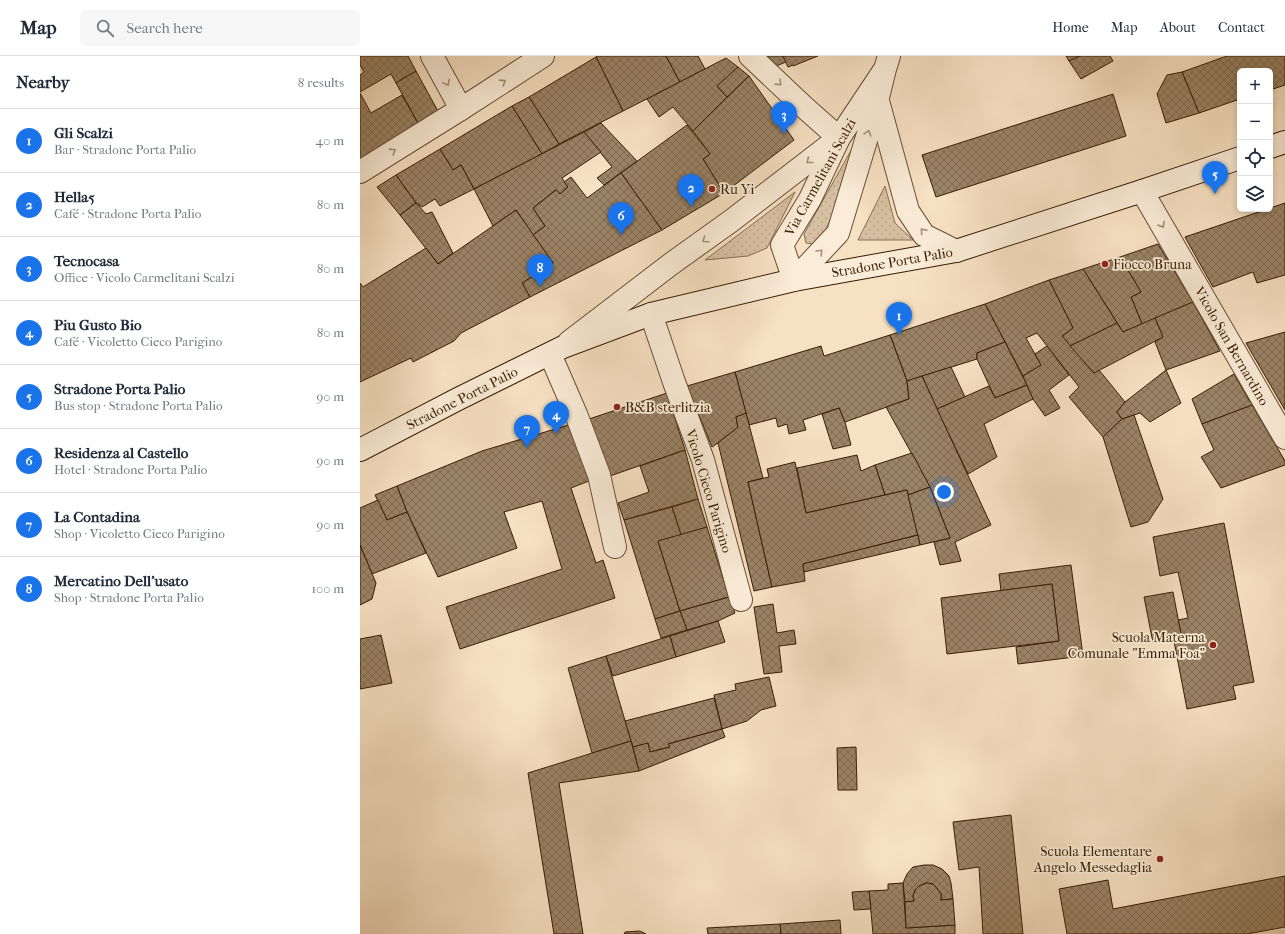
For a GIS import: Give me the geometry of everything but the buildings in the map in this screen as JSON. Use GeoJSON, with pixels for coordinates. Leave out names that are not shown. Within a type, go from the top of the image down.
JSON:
{"type":"FeatureCollection","features":[{"type":"Feature","properties":{"kind":"street"},"geometry":{"type":"LineString","coordinates":[[432,56],[461,109]]}},
{"type":"Feature","properties":{"kind":"street"},"geometry":{"type":"LineString","coordinates":[[360,172],[543,56]]}},
{"type":"Feature","properties":{"kind":"street"},"geometry":{"type":"LineString","coordinates":[[750,56],[839,138]]}},
{"type":"Feature","properties":{"kind":"street","name":"Via Carmelitani Scalzi"},"geometry":{"type":"LineString","coordinates":[[887,62],[878,101],[838,233],[794,280],[782,244],[810,199],[839,138],[887,62]]}},
{"type":"Feature","properties":{"kind":"street","name":"Via Carmelitani Scalzi"},"geometry":{"type":"LineString","coordinates":[[878,101],[908,211],[924,235],[956,251]]}},
{"type":"Feature","properties":{"kind":"street","name":"Stradone Porta Palio"},"geometry":{"type":"LineString","coordinates":[[557,350],[671,264],[731,222],[839,138]]}},
{"type":"Feature","properties":{"kind":"street"},"geometry":{"type":"LineString","coordinates":[[1273,147],[1285,142]]}},
{"type":"Feature","properties":{"kind":"street","name":"Stradone Porta Palio"},"geometry":{"type":"LineString","coordinates":[[360,450],[557,350],[651,314],[794,280],[956,251],[1237,159]]}},
{"type":"Feature","properties":{"kind":"street","name":"Vicolo San Bernardino"},"geometry":{"type":"LineString","coordinates":[[1142,191],[1285,438]]}},
{"type":"Feature","properties":{"kind":"street","name":"Vicolo Cieco Parigino"},"geometry":{"type":"LineString","coordinates":[[651,314],[703,460],[741,600]]}},
{"type":"Feature","properties":{"kind":"street"},"geometry":{"type":"LineString","coordinates":[[557,350],[576,414],[599,475],[615,547]]}},
{"type":"Feature","properties":{"kind":"shaded area"},"geometry":{"type":"Polygon","coordinates":[[[858,138],[841,199],[823,235],[813,244],[806,243],[804,234],[858,138]]]}},
{"type":"Feature","properties":{"kind":"shaded area"},"geometry":{"type":"Polygon","coordinates":[[[885,186],[895,223],[913,240],[858,240],[885,186]]]}},
{"type":"Feature","properties":{"kind":"shaded area"},"geometry":{"type":"Polygon","coordinates":[[[795,192],[767,248],[748,256],[705,260],[795,192]]]}},
{"type":"Feature","properties":{"kind":"place","name":"Tecnocasa"},"geometry":{"type":"Point","coordinates":[784,134]}},
{"type":"Feature","properties":{"kind":"place","name":"Ru Yi"},"geometry":{"type":"Point","coordinates":[712,189]}},
{"type":"Feature","properties":{"kind":"place","name":"Stradone Porta Palio"},"geometry":{"type":"Point","coordinates":[1215,194]}},
{"type":"Feature","properties":{"kind":"place","name":"Hella5"},"geometry":{"type":"Point","coordinates":[691,207]}},
{"type":"Feature","properties":{"kind":"place","name":"Residenza al Castello"},"geometry":{"type":"Point","coordinates":[621,235]}},
{"type":"Feature","properties":{"kind":"place","name":"Fiocco Bruna"},"geometry":{"type":"Point","coordinates":[1105,264]}},
{"type":"Feature","properties":{"kind":"place","name":"Mercatino Dell'usato"},"geometry":{"type":"Point","coordinates":[540,287]}},
{"type":"Feature","properties":{"kind":"place","name":"Gli Scalzi"},"geometry":{"type":"Point","coordinates":[899,335]}},
{"type":"Feature","properties":{"kind":"place","name":"B&B sterlitzia"},"geometry":{"type":"Point","coordinates":[617,407]}},
{"type":"Feature","properties":{"kind":"place","name":"Piu Gusto Bio"},"geometry":{"type":"Point","coordinates":[556,434]}},
{"type":"Feature","properties":{"kind":"place","name":"La Contadina"},"geometry":{"type":"Point","coordinates":[527,448]}},
{"type":"Feature","properties":{"kind":"place","name":"Scuola Materna Comunale \"Emma Foa\""},"geometry":{"type":"Point","coordinates":[1213,645]}},
{"type":"Feature","properties":{"kind":"place","name":"Scuola Elementare Angelo Messedaglia"},"geometry":{"type":"Point","coordinates":[1160,859]}}]}
